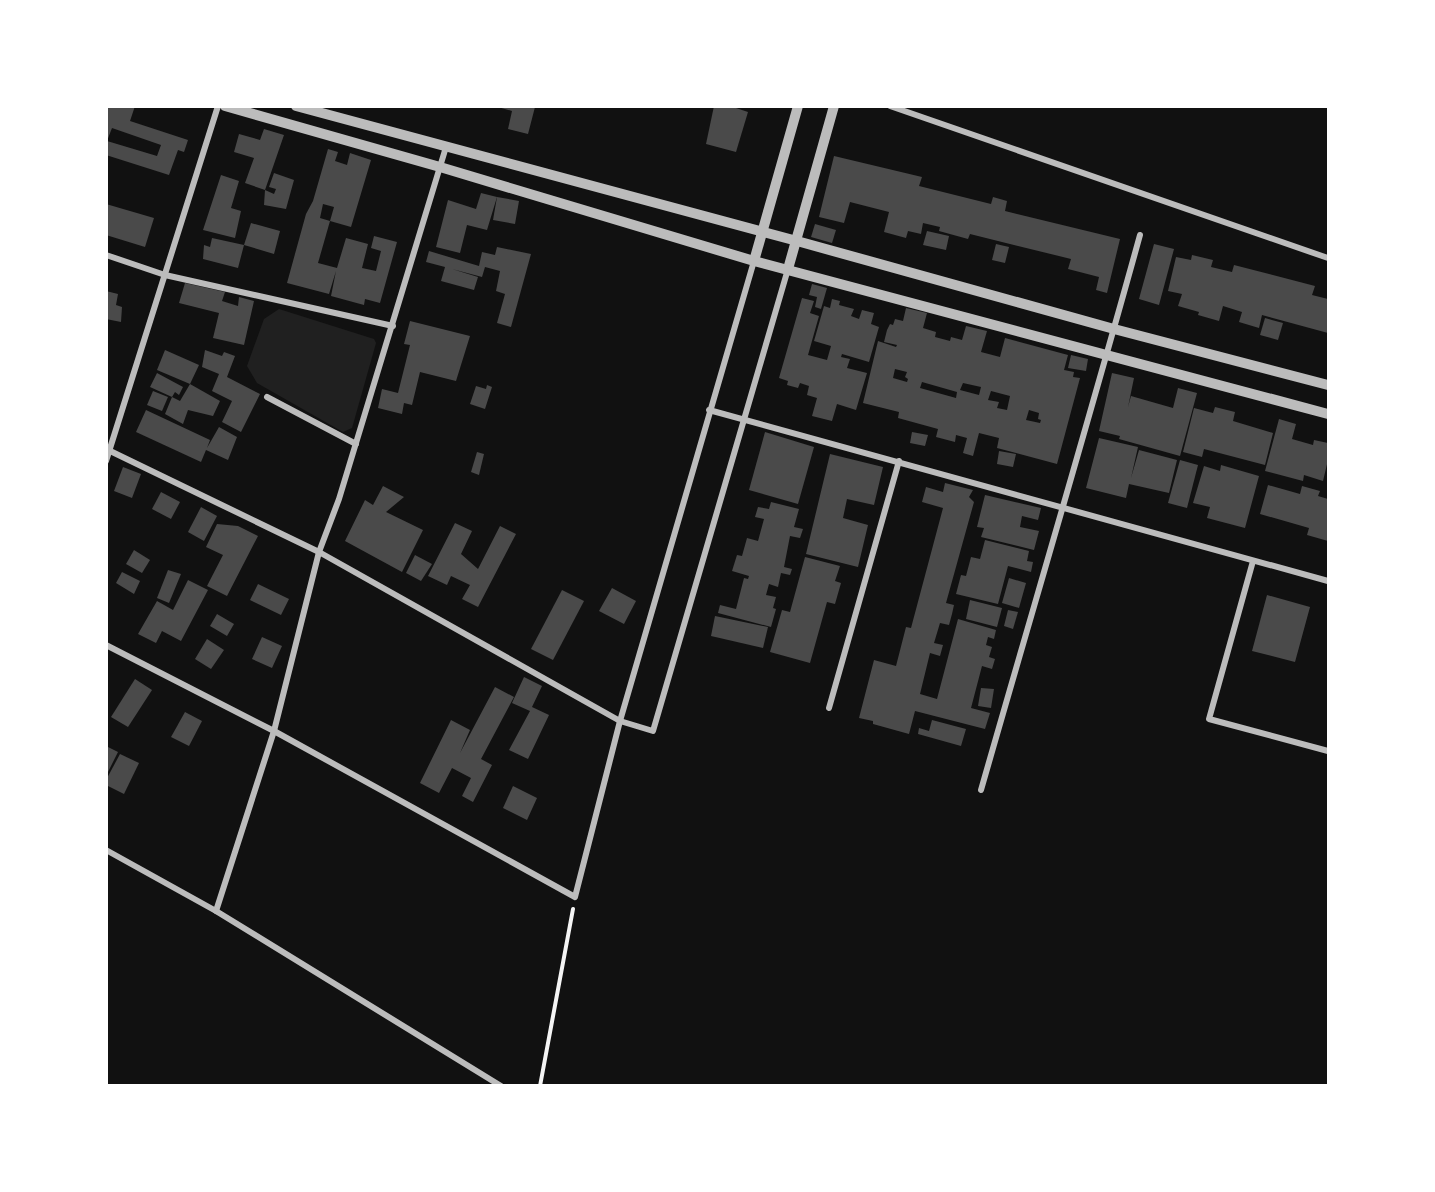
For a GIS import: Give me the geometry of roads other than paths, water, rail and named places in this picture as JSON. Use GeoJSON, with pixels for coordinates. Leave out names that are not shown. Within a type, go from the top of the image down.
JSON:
{"type":"FeatureCollection","features":[{"type":"Feature","properties":{"kind":"street"},"geometry":{"type":"LineString","coordinates":[[106,461],[218,106]]}},
{"type":"Feature","properties":{"kind":"street"},"geometry":{"type":"LineString","coordinates":[[225,106],[440,167],[754,261],[1329,414]]}},
{"type":"Feature","properties":{"kind":"street"},"geometry":{"type":"LineString","coordinates":[[296,106],[763,231],[1114,329],[1329,385]]}},
{"type":"Feature","properties":{"kind":"street"},"geometry":{"type":"LineString","coordinates":[[106,645],[274,731],[575,897],[620,721],[798,106]]}},
{"type":"Feature","properties":{"kind":"street"},"geometry":{"type":"LineString","coordinates":[[108,450],[319,552],[620,721],[653,731],[834,106]]}},
{"type":"Feature","properties":{"kind":"street"},"geometry":{"type":"LineString","coordinates":[[890,106],[1329,258]]}},
{"type":"Feature","properties":{"kind":"street"},"geometry":{"type":"LineString","coordinates":[[216,911],[274,731],[319,552],[339,499],[446,147]]}},
{"type":"Feature","properties":{"kind":"street"},"geometry":{"type":"LineString","coordinates":[[981,790],[1062,506],[1108,355],[1140,235]]}},
{"type":"Feature","properties":{"kind":"street"},"geometry":{"type":"LineString","coordinates":[[106,255],[165,275],[393,326]]}},
{"type":"Feature","properties":{"kind":"street"},"geometry":{"type":"LineString","coordinates":[[267,397],[356,444]]}},
{"type":"Feature","properties":{"kind":"street"},"geometry":{"type":"LineString","coordinates":[[709,410],[1329,581]]}},
{"type":"Feature","properties":{"kind":"street"},"geometry":{"type":"LineString","coordinates":[[829,708],[899,461]]}},
{"type":"Feature","properties":{"kind":"street"},"geometry":{"type":"LineString","coordinates":[[1253,561],[1209,719],[1329,751]]}},
{"type":"Feature","properties":{"kind":"street"},"geometry":{"type":"LineString","coordinates":[[106,850],[216,911],[501,1086]]}}]}
